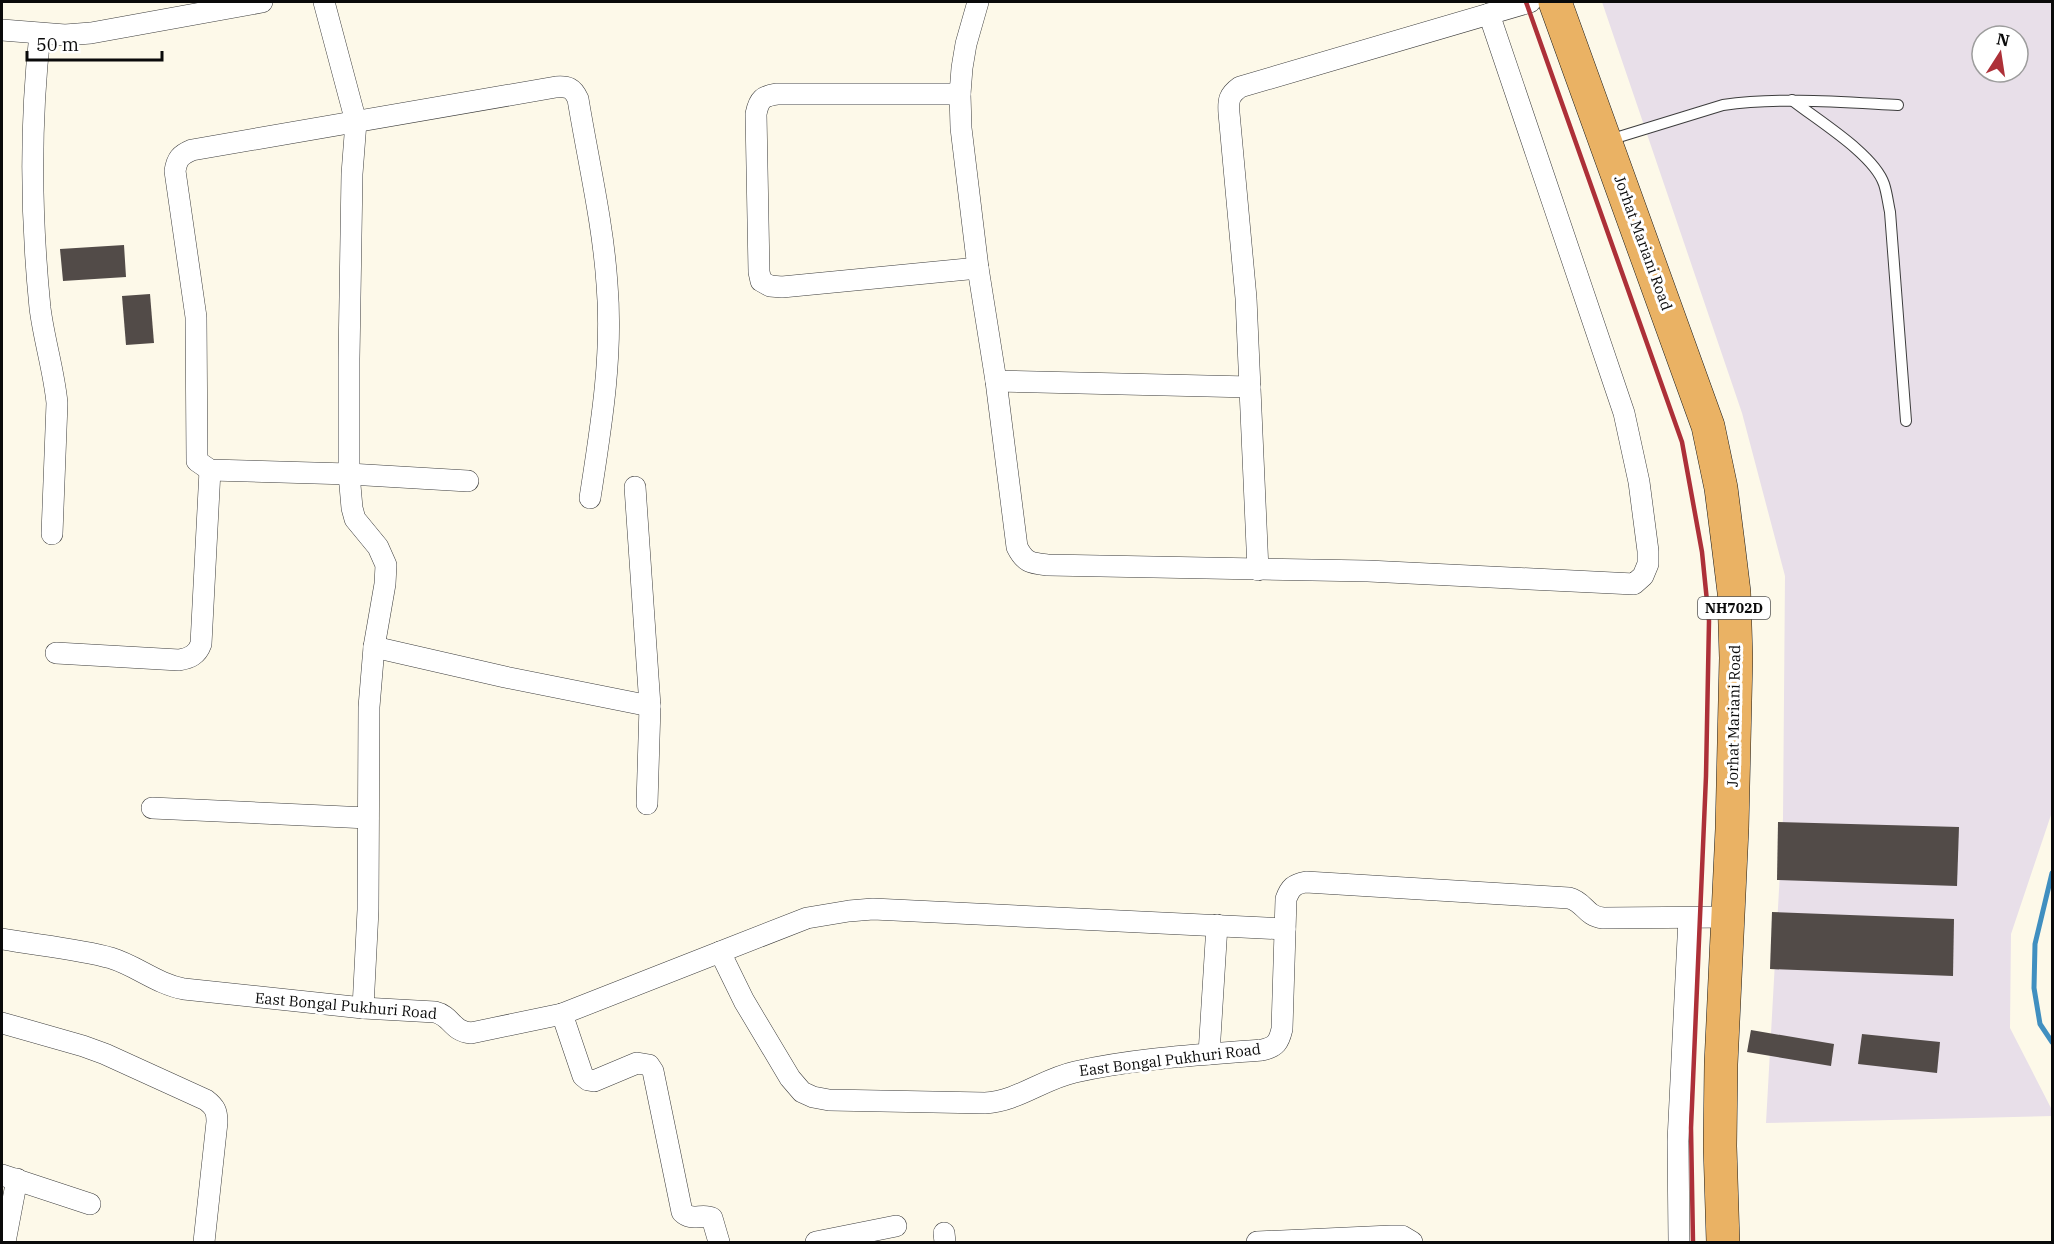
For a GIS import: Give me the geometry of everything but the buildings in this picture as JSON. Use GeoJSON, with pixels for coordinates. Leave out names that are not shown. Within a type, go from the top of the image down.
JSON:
{"type":"FeatureCollection","features":[{"type":"Feature","properties":{"kind":"highway","name":"Jorhat Mariani Road"},"geometry":{"type":"LineString","coordinates":[[1555,2],[1708,426],[1721,488],[1734,592],[1735,647],[1732,829],[1720,1076],[1723,1242]]}},
{"type":"Feature","properties":{"kind":"street"},"geometry":{"type":"LineString","coordinates":[[2,30],[65,35],[92,33],[262,2]]}},
{"type":"Feature","properties":{"kind":"street"},"geometry":{"type":"LineString","coordinates":[[324,2],[356,122],[352,174],[349,474],[355,519],[378,547],[386,565],[374,647],[369,707],[368,910],[363,1008]]}},
{"type":"Feature","properties":{"kind":"street"},"geometry":{"type":"LineString","coordinates":[[978,2],[966,44],[960,93],[961,128],[1017,547],[1022,557],[1031,563],[1048,565],[1368,571],[1634,584],[1643,576],[1648,564],[1639,482],[1624,413],[1489,14]]}},
{"type":"Feature","properties":{"kind":"street"},"geometry":{"type":"LineString","coordinates":[[1258,570],[1246,298],[1228,100],[1232,93],[1240,87],[1530,2]]}},
{"type":"Feature","properties":{"kind":"street"},"geometry":{"type":"LineString","coordinates":[[40,34],[33,113],[35,226],[40,310],[56,386],[57,403],[52,534]]}},
{"type":"Feature","properties":{"kind":"street"},"geometry":{"type":"LineString","coordinates":[[468,481],[349,474],[210,470],[197,461],[196,317],[175,171],[182,154],[192,150],[556,87],[566,86],[574,91],[578,99],[608,285],[607,384],[590,498]]}},
{"type":"Feature","properties":{"kind":"street"},"geometry":{"type":"LineString","coordinates":[[960,93],[777,94],[764,96],[758,103],[756,114],[759,272],[761,281],[770,286],[782,287],[978,268]]}},
{"type":"Feature","properties":{"kind":"street"},"geometry":{"type":"LineString","coordinates":[[996,381],[1250,387]]}},
{"type":"Feature","properties":{"kind":"street"},"geometry":{"type":"LineString","coordinates":[[56,653],[179,660],[189,659],[198,651],[201,644],[210,470]]}},
{"type":"Feature","properties":{"kind":"street"},"geometry":{"type":"LineString","coordinates":[[635,487],[650,706],[647,804]]}},
{"type":"Feature","properties":{"kind":"street"},"geometry":{"type":"LineString","coordinates":[[374,647],[650,706]]}},
{"type":"Feature","properties":{"kind":"street"},"geometry":{"type":"LineString","coordinates":[[152,808],[368,818]]}},
{"type":"Feature","properties":{"kind":"street","name":"East Bongal Pukhuri Road"},"geometry":{"type":"LineString","coordinates":[[2,939],[111,958],[141,970],[158,982],[184,989],[363,1008],[435,1012],[445,1016],[459,1031],[471,1033],[562,1014],[720,952],[744,1001],[790,1078],[802,1092],[829,1100],[951,1103],[1000,1102],[1050,1079],[1073,1072],[1169,1058],[1262,1050],[1273,1047],[1280,1041],[1282,1029],[1286,899],[1295,884],[1306,882],[1569,898],[1578,900],[1587,911],[1596,917],[1727,917]]}},
{"type":"Feature","properties":{"kind":"street"},"geometry":{"type":"LineString","coordinates":[[720,952],[807,918],[873,909],[1285,929]]}},
{"type":"Feature","properties":{"kind":"street"},"geometry":{"type":"LineString","coordinates":[[1679,1242],[1678,1141],[1689,918]]}},
{"type":"Feature","properties":{"kind":"street"},"geometry":{"type":"LineString","coordinates":[[1209,1054],[1217,925]]}},
{"type":"Feature","properties":{"kind":"street"},"geometry":{"type":"LineString","coordinates":[[562,1014],[583,1076],[588,1080],[594,1081],[637,1063],[649,1065],[653,1071],[682,1212],[693,1218],[706,1216],[712,1218],[719,1242]]}},
{"type":"Feature","properties":{"kind":"street"},"geometry":{"type":"LineString","coordinates":[[2,1023],[105,1054],[206,1100],[213,1106],[217,1113],[217,1122],[204,1242]]}},
{"type":"Feature","properties":{"kind":"street"},"geometry":{"type":"LineString","coordinates":[[5,1242],[9,1177],[90,1204]]}},
{"type":"Feature","properties":{"kind":"street"},"geometry":{"type":"LineString","coordinates":[[816,1242],[896,1227]]}},
{"type":"Feature","properties":{"kind":"street"},"geometry":{"type":"LineString","coordinates":[[1257,1242],[1391,1236],[1402,1236],[1412,1242]]}},
{"type":"Feature","properties":{"kind":"lane"},"geometry":{"type":"LineString","coordinates":[[1606,141],[1723,105],[1792,100],[1898,105]]}},
{"type":"Feature","properties":{"kind":"lane"},"geometry":{"type":"LineString","coordinates":[[1792,100],[1862,154],[1877,169],[1884,183],[1890,212],[1906,421]]}},
{"type":"Feature","properties":{"kind":"shaded area"},"geometry":{"type":"Polygon","coordinates":[[[1602,2],[2052,2],[2052,812],[2011,934],[2010,1028],[2052,1110],[2052,1116],[1766,1123],[1783,818],[1785,576],[1742,413],[1602,2]]]}},
{"type":"Feature","properties":{"kind":"waterway"},"geometry":{"type":"LineString","coordinates":[[2052,873],[2035,944],[2034,988],[2040,1024],[2052,1042]]}},
{"type":"Feature","properties":{"kind":"railway"},"geometry":{"type":"LineString","coordinates":[[1526,2],[1682,442],[1702,552],[1709,621],[1706,776],[1691,1128],[1693,1242]]}}]}
